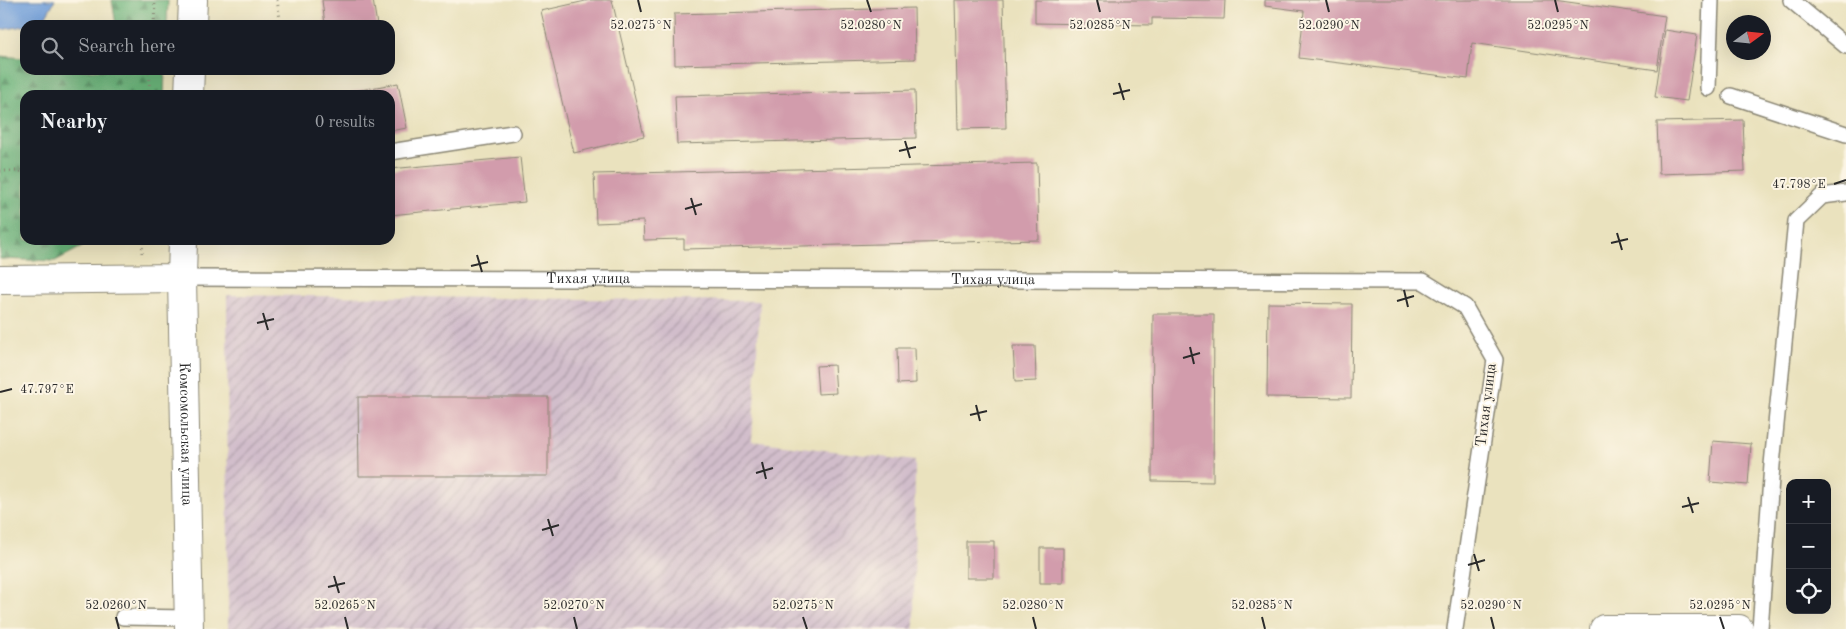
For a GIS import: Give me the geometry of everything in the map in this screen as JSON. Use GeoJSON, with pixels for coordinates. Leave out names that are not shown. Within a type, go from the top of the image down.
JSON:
{"type":"FeatureCollection","features":[{"type":"Feature","properties":{"kind":"street"},"geometry":{"type":"LineString","coordinates":[[192,20],[193,0]]}},
{"type":"Feature","properties":{"kind":"street"},"geometry":{"type":"LineString","coordinates":[[189,90],[190,75]]}},
{"type":"Feature","properties":{"kind":"street","name":"Комсомольская улица"},"geometry":{"type":"LineString","coordinates":[[183,245],[189,624]]}},
{"type":"Feature","properties":{"kind":"street"},"geometry":{"type":"LineString","coordinates":[[0,280],[182,278]]}},
{"type":"Feature","properties":{"kind":"street"},"geometry":{"type":"LineString","coordinates":[[1604,629],[1739,629]]}},
{"type":"Feature","properties":{"kind":"lane"},"geometry":{"type":"LineString","coordinates":[[1708,88],[1711,0]]}},
{"type":"Feature","properties":{"kind":"lane"},"geometry":{"type":"LineString","coordinates":[[1791,0],[1846,46]]}},
{"type":"Feature","properties":{"kind":"lane"},"geometry":{"type":"LineString","coordinates":[[1731,96],[1846,134]]}},
{"type":"Feature","properties":{"kind":"lane"},"geometry":{"type":"LineString","coordinates":[[395,151],[513,133]]}},
{"type":"Feature","properties":{"kind":"lane"},"geometry":{"type":"LineString","coordinates":[[1760,629],[1772,465],[1796,222],[1822,196],[1846,193]]}},
{"type":"Feature","properties":{"kind":"lane","name":"Тихая улица"},"geometry":{"type":"LineString","coordinates":[[182,278],[1423,281],[1465,307],[1495,360],[1455,629]]}},
{"type":"Feature","properties":{"kind":"lane"},"geometry":{"type":"LineString","coordinates":[[123,617],[189,624]]}},
{"type":"Feature","properties":{"kind":"path"},"geometry":{"type":"LineString","coordinates":[[154,20],[155,0]]}},
{"type":"Feature","properties":{"kind":"path"},"geometry":{"type":"LineString","coordinates":[[277,0],[279,20]]}},
{"type":"Feature","properties":{"kind":"path"},"geometry":{"type":"LineString","coordinates":[[149,90],[150,75]]}},
{"type":"Feature","properties":{"kind":"path"},"geometry":{"type":"LineString","coordinates":[[0,171],[20,171]]}},
{"type":"Feature","properties":{"kind":"shaded area"},"geometry":{"type":"Polygon","coordinates":[[[227,295],[760,301],[752,441],[915,461],[914,629],[228,629],[227,295]]]}},
{"type":"Feature","properties":{"kind":"green space"},"geometry":{"type":"Polygon","coordinates":[[[112,0],[168,0],[167,20],[115,20],[112,0]]]}},
{"type":"Feature","properties":{"kind":"green space"},"geometry":{"type":"Polygon","coordinates":[[[0,56],[20,58],[20,75],[165,75],[164,90],[20,90],[20,245],[85,245],[55,261],[0,259],[0,56]]]}},
{"type":"Feature","properties":{"kind":"water"},"geometry":{"type":"Polygon","coordinates":[[[0,0],[55,0],[44,20],[20,20],[20,27],[0,30],[0,0]]]}},
{"type":"Feature","properties":{"kind":"building"},"geometry":{"type":"Polygon","coordinates":[[[322,0],[373,0],[376,20],[324,20],[322,0]]]}},
{"type":"Feature","properties":{"kind":"building"},"geometry":{"type":"Polygon","coordinates":[[[590,0],[612,0],[644,136],[574,153],[541,11],[590,0]]]}},
{"type":"Feature","properties":{"kind":"building"},"geometry":{"type":"Polygon","coordinates":[[[955,0],[1003,0],[1006,128],[958,129],[955,0]]]}},
{"type":"Feature","properties":{"kind":"building"},"geometry":{"type":"Polygon","coordinates":[[[1035,0],[1225,0],[1224,19],[1152,18],[1152,25],[1035,23],[1035,0]]]}},
{"type":"Feature","properties":{"kind":"building"},"geometry":{"type":"Polygon","coordinates":[[[1265,0],[1554,0],[1665,16],[1657,70],[1472,43],[1468,79],[1299,58],[1304,11],[1265,6],[1265,0]]]}},
{"type":"Feature","properties":{"kind":"building"},"geometry":{"type":"Polygon","coordinates":[[[914,8],[915,59],[675,65],[674,14],[914,8]]]}},
{"type":"Feature","properties":{"kind":"building"},"geometry":{"type":"Polygon","coordinates":[[[1665,30],[1697,35],[1687,101],[1655,97],[1665,30]]]}},
{"type":"Feature","properties":{"kind":"building"},"geometry":{"type":"Polygon","coordinates":[[[398,83],[407,128],[395,130],[395,90],[361,90],[398,83]]]}},
{"type":"Feature","properties":{"kind":"building"},"geometry":{"type":"Polygon","coordinates":[[[915,90],[916,138],[677,144],[675,96],[915,90]]]}},
{"type":"Feature","properties":{"kind":"building"},"geometry":{"type":"Polygon","coordinates":[[[1743,120],[1745,171],[1659,174],[1657,122],[1743,120]]]}},
{"type":"Feature","properties":{"kind":"building"},"geometry":{"type":"Polygon","coordinates":[[[520,157],[525,202],[395,215],[395,169],[520,157]]]}},
{"type":"Feature","properties":{"kind":"building"},"geometry":{"type":"Polygon","coordinates":[[[1037,163],[1039,240],[684,249],[684,239],[644,240],[643,221],[596,223],[594,174],[1037,163]]]}},
{"type":"Feature","properties":{"kind":"building"},"geometry":{"type":"Polygon","coordinates":[[[1268,303],[1352,304],[1351,398],[1267,397],[1268,303]]]}},
{"type":"Feature","properties":{"kind":"building"},"geometry":{"type":"Polygon","coordinates":[[[1153,314],[1214,314],[1213,482],[1152,481],[1153,314]]]}},
{"type":"Feature","properties":{"kind":"building"},"geometry":{"type":"Polygon","coordinates":[[[1013,346],[1035,346],[1036,381],[1015,382],[1013,346]]]}},
{"type":"Feature","properties":{"kind":"building"},"geometry":{"type":"Polygon","coordinates":[[[897,348],[915,348],[916,383],[898,384],[897,348]]]}},
{"type":"Feature","properties":{"kind":"building"},"geometry":{"type":"Polygon","coordinates":[[[834,365],[836,393],[818,394],[816,366],[834,365]]]}},
{"type":"Feature","properties":{"kind":"building"},"geometry":{"type":"Polygon","coordinates":[[[358,397],[548,397],[548,476],[359,476],[358,397]]]}},
{"type":"Feature","properties":{"kind":"building"},"geometry":{"type":"Polygon","coordinates":[[[1713,441],[1751,444],[1748,485],[1710,482],[1713,441]]]}},
{"type":"Feature","properties":{"kind":"building"},"geometry":{"type":"Polygon","coordinates":[[[966,541],[994,541],[994,578],[966,578],[966,541]]]}},
{"type":"Feature","properties":{"kind":"building"},"geometry":{"type":"Polygon","coordinates":[[[1040,548],[1063,548],[1063,583],[1040,583],[1040,548]]]}}]}
